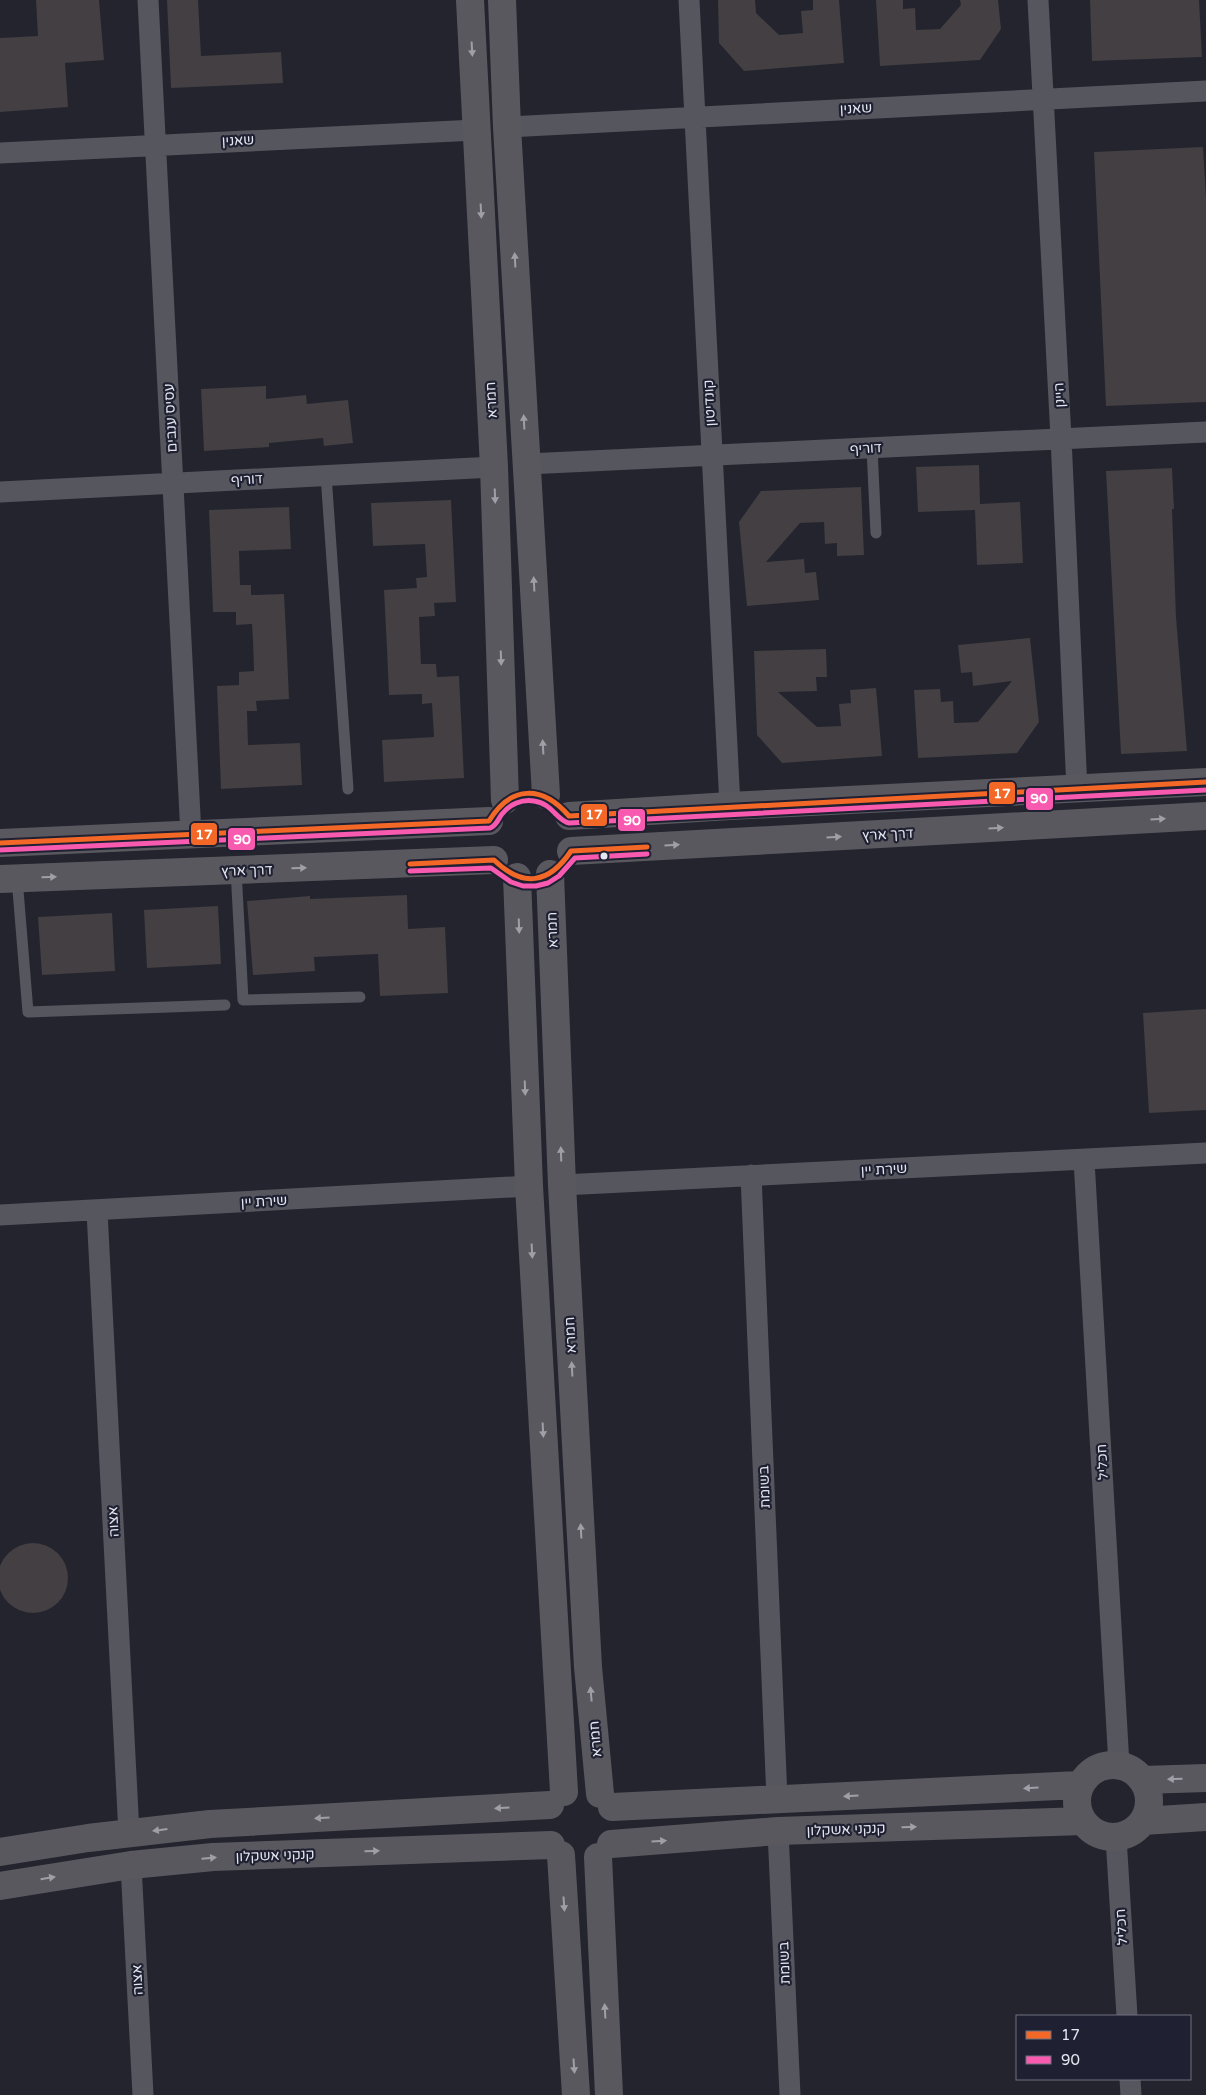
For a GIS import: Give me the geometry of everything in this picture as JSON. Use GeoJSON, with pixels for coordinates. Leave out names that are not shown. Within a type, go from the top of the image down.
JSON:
{"type":"FeatureCollection","features":[{"type":"Feature","properties":{"kind":"street","name":"עסיס ענבים"},"geometry":{"type":"LineString","coordinates":[[148,0],[191,835]]}},
{"type":"Feature","properties":{"kind":"street","name":"חמרא"},"geometry":{"type":"LineString","coordinates":[[470,0],[494,467],[505,800]]}},
{"type":"Feature","properties":{"kind":"street"},"geometry":{"type":"LineString","coordinates":[[502,0],[507,127],[546,795]]}},
{"type":"Feature","properties":{"kind":"street","name":"קונדיטון"},"geometry":{"type":"LineString","coordinates":[[689,0],[730,806]]}},
{"type":"Feature","properties":{"kind":"street","name":"היינן"},"geometry":{"type":"LineString","coordinates":[[1038,0],[1077,790]]}},
{"type":"Feature","properties":{"kind":"street","name":"שאנין"},"geometry":{"type":"LineString","coordinates":[[507,127],[1206,91]]}},
{"type":"Feature","properties":{"kind":"street","name":"שאנין"},"geometry":{"type":"LineString","coordinates":[[0,153],[476,130]]}},
{"type":"Feature","properties":{"kind":"street","name":"דוריף"},"geometry":{"type":"LineString","coordinates":[[527,464],[1206,432]]}},
{"type":"Feature","properties":{"kind":"street","name":"דוריף"},"geometry":{"type":"LineString","coordinates":[[0,492],[494,467]]}},
{"type":"Feature","properties":{"kind":"street"},"geometry":{"type":"LineString","coordinates":[[569,816],[1206,782]]}},
{"type":"Feature","properties":{"kind":"street"},"geometry":{"type":"LineString","coordinates":[[532,792],[546,795],[555,800],[569,816],[573,839],[570,851],[559,868],[550,874],[540,878],[528,879],[517,877],[508,873],[494,860],[488,848],[487,834],[489,821],[493,813],[505,800],[518,794],[532,792]]}},
{"type":"Feature","properties":{"kind":"street","name":"דרך ארץ"},"geometry":{"type":"LineString","coordinates":[[570,851],[1206,816]]}},
{"type":"Feature","properties":{"kind":"street"},"geometry":{"type":"LineString","coordinates":[[0,843],[489,821]]}},
{"type":"Feature","properties":{"kind":"street","name":"דרך ארץ"},"geometry":{"type":"LineString","coordinates":[[8,879],[494,860]]}},
{"type":"Feature","properties":{"kind":"street","name":"חמרא"},"geometry":{"type":"LineString","coordinates":[[550,874],[562,1185],[588,1658],[606,1800]]}},
{"type":"Feature","properties":{"kind":"street"},"geometry":{"type":"LineString","coordinates":[[517,877],[557,1799],[546,1814],[545,1825],[546,1836],[556,1850],[579,1861],[604,1850]]}},
{"type":"Feature","properties":{"kind":"street","name":"שירת יין"},"geometry":{"type":"LineString","coordinates":[[562,1185],[1206,1153]]}},
{"type":"Feature","properties":{"kind":"street","name":"חכליל"},"geometry":{"type":"LineString","coordinates":[[1084,1160],[1119,1764]]}},
{"type":"Feature","properties":{"kind":"street","name":"בשומת"},"geometry":{"type":"LineString","coordinates":[[751,1175],[777,1799]]}},
{"type":"Feature","properties":{"kind":"street","name":"שירת יין"},"geometry":{"type":"LineString","coordinates":[[0,1215],[529,1186]]}},
{"type":"Feature","properties":{"kind":"street","name":"אצוה"},"geometry":{"type":"LineString","coordinates":[[97,1211],[129,1834]]}},
{"type":"Feature","properties":{"kind":"street"},"geometry":{"type":"LineString","coordinates":[[1107,1764],[1119,1764],[1136,1773],[1143,1780],[1148,1790],[1148,1811],[1136,1829],[1116,1837],[1097,1834],[1082,1821],[1076,1804],[1079,1785],[1086,1775],[1096,1768],[1107,1764]]}},
{"type":"Feature","properties":{"kind":"street"},"geometry":{"type":"LineString","coordinates":[[1143,1780],[1206,1778]]}},
{"type":"Feature","properties":{"kind":"street"},"geometry":{"type":"LineString","coordinates":[[0,1852],[210,1824],[557,1799],[582,1788],[606,1800],[777,1799],[1079,1785]]}},
{"type":"Feature","properties":{"kind":"street"},"geometry":{"type":"LineString","coordinates":[[606,1800],[617,1826],[604,1850],[609,2095]]}},
{"type":"Feature","properties":{"kind":"street"},"geometry":{"type":"LineString","coordinates":[[1143,1821],[1206,1817]]}},
{"type":"Feature","properties":{"kind":"street","name":"קנקני אשקלון"},"geometry":{"type":"LineString","coordinates":[[604,1850],[778,1831],[1082,1821]]}},
{"type":"Feature","properties":{"kind":"street","name":"בשומת"},"geometry":{"type":"LineString","coordinates":[[778,1831],[790,2095]]}},
{"type":"Feature","properties":{"kind":"street","name":"חכליל"},"geometry":{"type":"LineString","coordinates":[[1116,1837],[1127,2015]]}},
{"type":"Feature","properties":{"kind":"street"},"geometry":{"type":"LineString","coordinates":[[556,1850],[576,2095]]}},
{"type":"Feature","properties":{"kind":"street","name":"קנקני אשקלון"},"geometry":{"type":"LineString","coordinates":[[0,1886],[131,1865],[213,1857],[556,1850]]}},
{"type":"Feature","properties":{"kind":"street","name":"אצוה"},"geometry":{"type":"LineString","coordinates":[[131,1865],[143,2095]]}},
{"type":"Feature","properties":{"kind":"street"},"geometry":{"type":"LineString","coordinates":[[1130,2080],[1131,2095]]}},
{"type":"Feature","properties":{"kind":"lane"},"geometry":{"type":"LineString","coordinates":[[872,448],[876,533]]}},
{"type":"Feature","properties":{"kind":"lane"},"geometry":{"type":"LineString","coordinates":[[326,475],[348,789]]}},
{"type":"Feature","properties":{"kind":"lane"},"geometry":{"type":"LineString","coordinates":[[236,870],[243,1000],[360,997]]}},
{"type":"Feature","properties":{"kind":"lane"},"geometry":{"type":"LineString","coordinates":[[8,879],[28,1012],[225,1005]]}},
{"type":"Feature","properties":{"kind":"building"},"geometry":{"type":"Polygon","coordinates":[[[36,0],[99,0],[104,60],[65,63],[68,107],[0,112],[0,38],[38,36],[36,0]]]}},
{"type":"Feature","properties":{"kind":"building"},"geometry":{"type":"Polygon","coordinates":[[[167,0],[198,0],[201,56],[281,52],[283,83],[171,88],[167,0]]]}},
{"type":"Feature","properties":{"kind":"building"},"geometry":{"type":"Polygon","coordinates":[[[718,0],[755,0],[756,13],[779,35],[803,33],[801,11],[813,10],[813,0],[839,0],[844,63],[744,71],[719,43],[718,0]]]}},
{"type":"Feature","properties":{"kind":"building"},"geometry":{"type":"Polygon","coordinates":[[[876,0],[903,0],[903,9],[915,8],[916,30],[940,29],[961,5],[960,0],[998,0],[1001,29],[980,60],[880,66],[876,0]]]}},
{"type":"Feature","properties":{"kind":"building"},"geometry":{"type":"Polygon","coordinates":[[[1090,0],[1199,0],[1202,57],[1092,61],[1090,0]]]}},
{"type":"Feature","properties":{"kind":"building"},"geometry":{"type":"Polygon","coordinates":[[[1203,147],[1206,198],[1206,402],[1106,406],[1094,152],[1203,147]]]}},
{"type":"Feature","properties":{"kind":"building"},"geometry":{"type":"Polygon","coordinates":[[[266,386],[266,399],[306,395],[307,404],[348,400],[353,443],[324,446],[323,438],[269,443],[269,447],[204,451],[201,389],[266,386]]]}},
{"type":"Feature","properties":{"kind":"building"},"geometry":{"type":"Polygon","coordinates":[[[979,465],[980,504],[1020,502],[1023,563],[977,565],[975,510],[918,512],[916,467],[979,465]]]}},
{"type":"Feature","properties":{"kind":"building"},"geometry":{"type":"Polygon","coordinates":[[[1172,468],[1176,617],[1187,751],[1121,754],[1106,471],[1172,468]]]}},
{"type":"Feature","properties":{"kind":"building"},"geometry":{"type":"Polygon","coordinates":[[[861,487],[864,555],[837,556],[837,543],[825,544],[824,522],[800,523],[766,562],[804,559],[805,573],[816,572],[819,600],[747,606],[739,522],[761,491],[861,487]]]}},
{"type":"Feature","properties":{"kind":"building"},"geometry":{"type":"Polygon","coordinates":[[[451,500],[456,602],[434,603],[435,616],[419,617],[421,664],[436,664],[437,677],[459,676],[464,778],[384,782],[382,740],[434,737],[432,703],[422,704],[422,694],[389,695],[384,590],[417,588],[416,578],[427,577],[425,544],[373,546],[371,503],[451,500]]]}},
{"type":"Feature","properties":{"kind":"building"},"geometry":{"type":"Polygon","coordinates":[[[289,507],[291,549],[239,551],[240,585],[251,585],[251,595],[284,594],[287,653],[289,699],[256,701],[257,711],[247,711],[248,745],[300,743],[302,785],[221,789],[217,686],[239,685],[239,672],[254,671],[253,641],[252,624],[236,625],[236,612],[213,612],[209,510],[289,507]]]}},
{"type":"Feature","properties":{"kind":"building"},"geometry":{"type":"Polygon","coordinates":[[[1030,638],[1039,722],[1017,753],[918,758],[914,690],[940,689],[941,702],[953,701],[954,723],[978,722],[1012,681],[973,686],[972,672],[961,673],[958,645],[1030,638]]]}},
{"type":"Feature","properties":{"kind":"building"},"geometry":{"type":"Polygon","coordinates":[[[826,649],[827,677],[816,677],[817,691],[778,692],[817,727],[841,726],[839,704],[851,703],[850,690],[876,688],[882,756],[782,763],[757,735],[754,651],[826,649]]]}},
{"type":"Feature","properties":{"kind":"building"},"geometry":{"type":"Polygon","coordinates":[[[407,895],[408,929],[445,927],[448,993],[380,996],[378,954],[314,957],[315,971],[253,975],[247,901],[310,896],[310,899],[407,895]]]}},
{"type":"Feature","properties":{"kind":"building"},"geometry":{"type":"Polygon","coordinates":[[[218,906],[221,964],[147,968],[144,910],[218,906]]]}},
{"type":"Feature","properties":{"kind":"building"},"geometry":{"type":"Polygon","coordinates":[[[112,913],[115,971],[42,975],[38,917],[112,913]]]}},
{"type":"Feature","properties":{"kind":"building"},"geometry":{"type":"Polygon","coordinates":[[[1206,1009],[1206,1110],[1149,1113],[1143,1013],[1206,1009]]]}},
{"type":"Feature","properties":{"kind":"building"},"geometry":{"type":"Polygon","coordinates":[[[26,1544],[40,1544],[52,1549],[58,1553],[67,1571],[67,1585],[62,1597],[58,1603],[40,1612],[26,1612],[14,1607],[8,1603],[-1,1585],[-1,1571],[4,1559],[8,1553],[26,1544]]]}},
{"type":"Feature","properties":{"kind":"transit line","name":"17"},"geometry":{"type":"LineString","coordinates":[[0,843],[489,821],[507,801],[517,795],[527,793],[538,794],[548,799],[569,816],[1206,782]]}},
{"type":"Feature","properties":{"kind":"transit line","name":"90"},"geometry":{"type":"LineString","coordinates":[[0,850],[490,828],[496,824],[509,807],[525,801],[540,802],[550,808],[565,822],[569,823],[1206,790]]}},
{"type":"Feature","properties":{"kind":"transit line","name":"17"},"geometry":{"type":"LineString","coordinates":[[410,864],[494,860],[515,875],[535,878],[545,876],[554,870],[571,851],[647,847]]}},
{"type":"Feature","properties":{"kind":"transit line","name":"90"},"geometry":{"type":"LineString","coordinates":[[410,871],[491,868],[511,882],[523,886],[536,886],[548,883],[559,876],[575,858],[647,854]]}}]}
